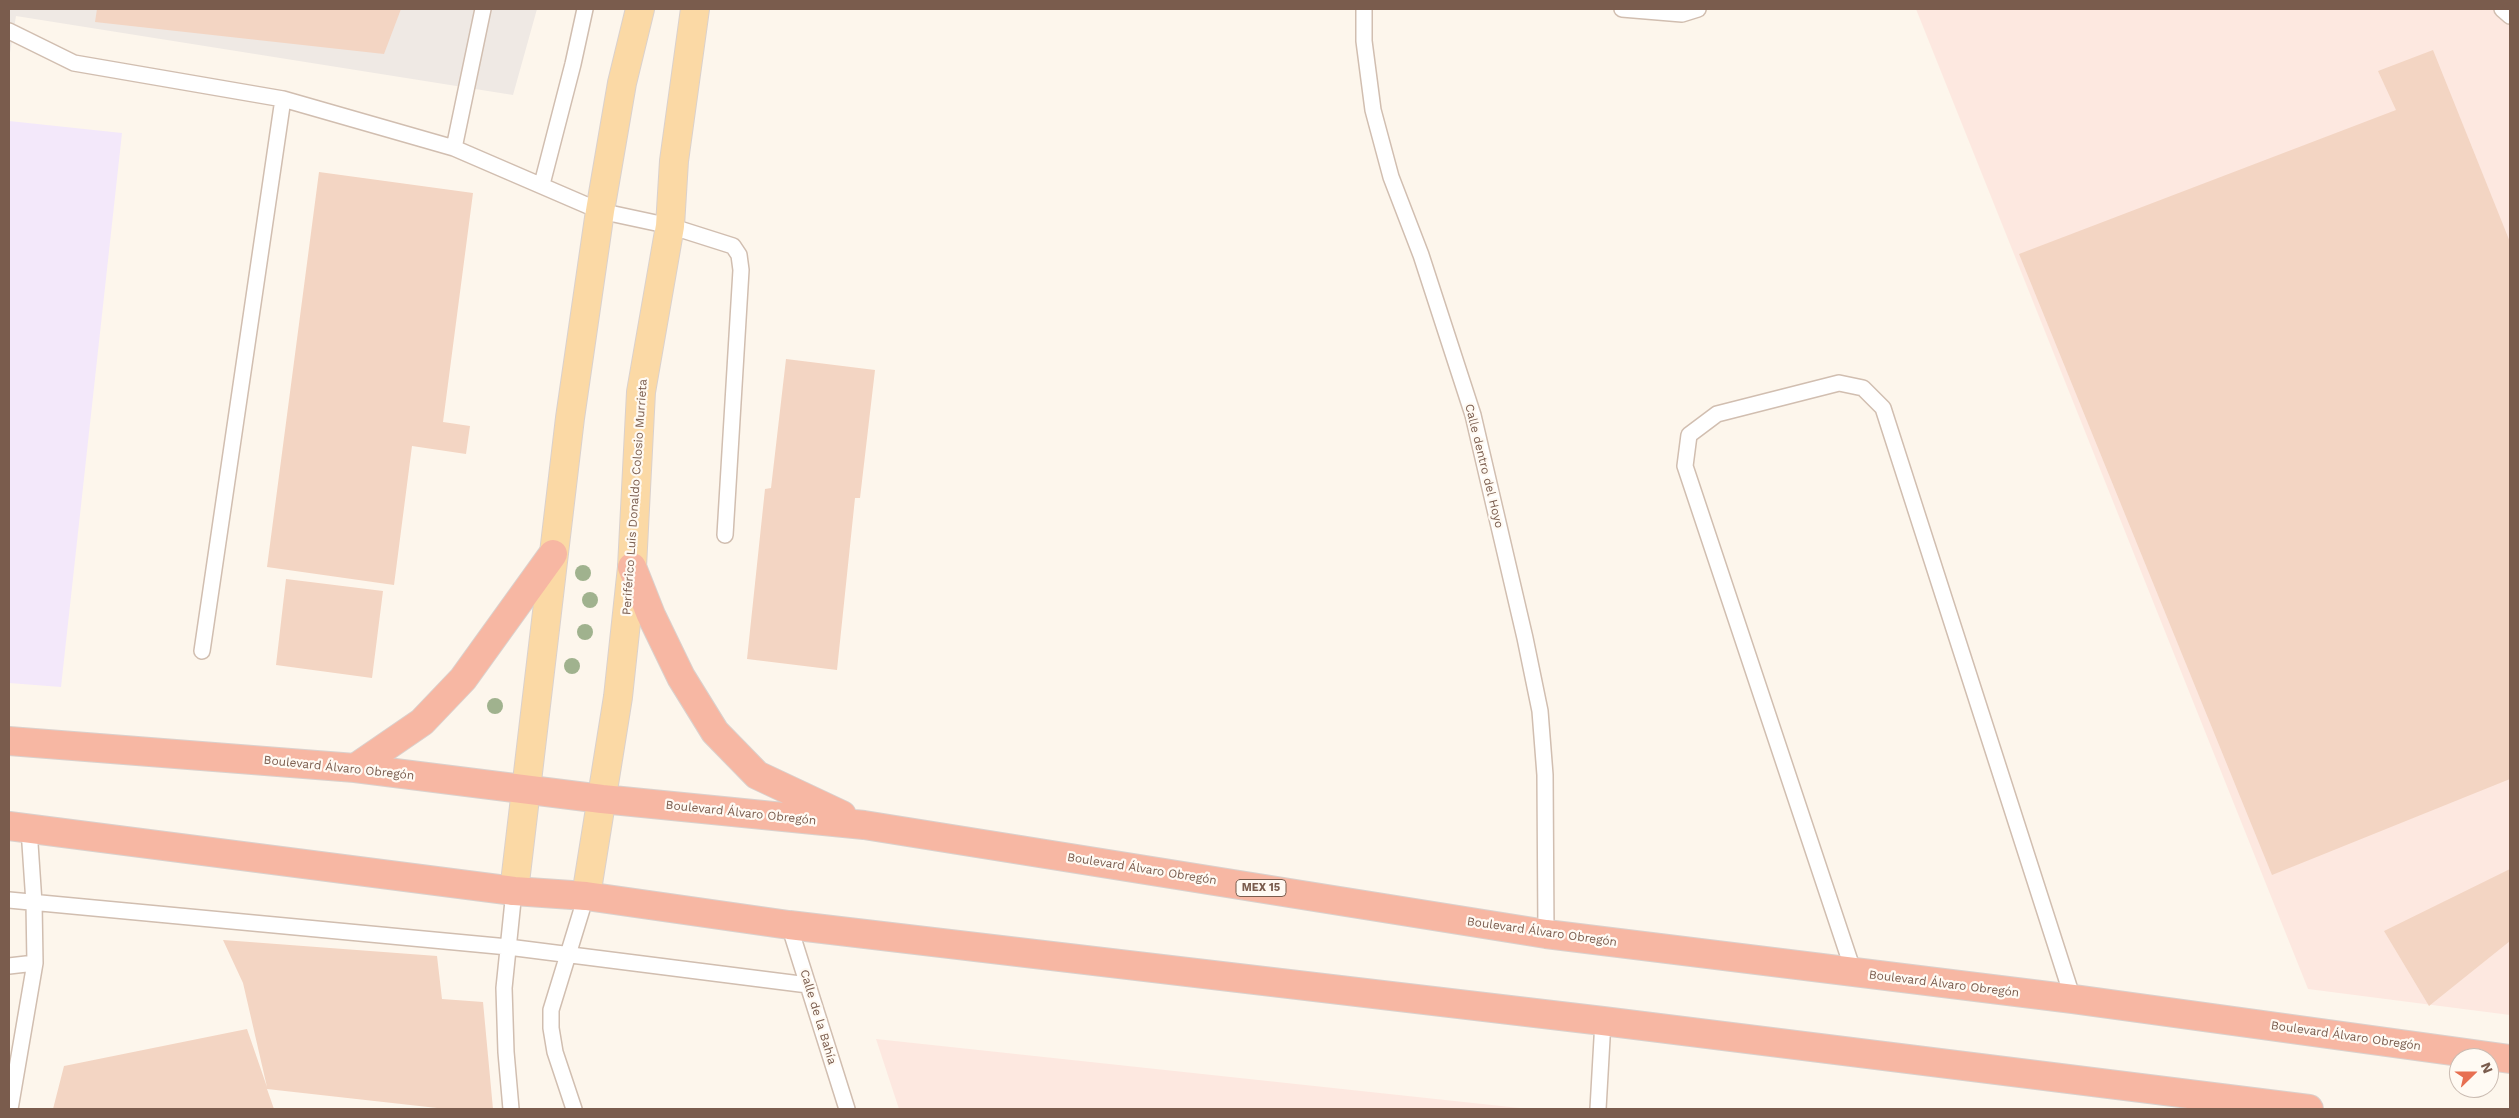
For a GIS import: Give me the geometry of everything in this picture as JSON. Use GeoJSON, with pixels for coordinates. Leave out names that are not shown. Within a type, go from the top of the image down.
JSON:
{"type":"FeatureCollection","features":[{"type":"Feature","properties":{"kind":"highway"},"geometry":{"type":"LineString","coordinates":[[356,768],[422,722],[463,679],[553,554]]}},
{"type":"Feature","properties":{"kind":"highway"},"geometry":{"type":"LineString","coordinates":[[632,567],[651,615],[681,677],[715,732],[758,774],[864,825]]}},
{"type":"Feature","properties":{"kind":"highway","name":"Boulevard Álvaro Obregón"},"geometry":{"type":"LineString","coordinates":[[9,741],[356,768],[602,799],[864,825],[1546,934],[2073,999],[2510,1059]]}},
{"type":"Feature","properties":{"kind":"highway"},"geometry":{"type":"LineString","coordinates":[[19,827],[514,891],[586,896],[789,925],[1603,1022],[2309,1109]]}},
{"type":"Feature","properties":{"kind":"main road"},"geometry":{"type":"LineString","coordinates":[[514,891],[570,418],[600,211],[622,84],[640,9]]}},
{"type":"Feature","properties":{"kind":"main road","name":"Periférico Luis Donaldo Colosio Murrieta"},"geometry":{"type":"LineString","coordinates":[[586,896],[618,698],[632,567],[641,392],[670,226],[674,161],[695,9]]}},
{"type":"Feature","properties":{"kind":"lane"},"geometry":{"type":"LineString","coordinates":[[454,148],[483,9]]}},
{"type":"Feature","properties":{"kind":"lane"},"geometry":{"type":"LineString","coordinates":[[542,184],[574,64],[585,9]]}},
{"type":"Feature","properties":{"kind":"lane","name":"Calle dentro del Hoyo"},"geometry":{"type":"LineString","coordinates":[[1364,9],[1364,41],[1373,110],[1391,177],[1420,255],[1472,415],[1525,638],[1540,711],[1545,775],[1546,934]]}},
{"type":"Feature","properties":{"kind":"lane"},"geometry":{"type":"LineString","coordinates":[[1622,9],[1682,14],[1698,9]]}},
{"type":"Feature","properties":{"kind":"lane"},"geometry":{"type":"LineString","coordinates":[[2502,9],[2510,16]]}},
{"type":"Feature","properties":{"kind":"lane"},"geometry":{"type":"LineString","coordinates":[[9,31],[74,63],[283,98],[454,148],[542,184],[559,194],[600,211],[670,226],[733,246],[741,262],[725,535]]}},
{"type":"Feature","properties":{"kind":"lane"},"geometry":{"type":"LineString","coordinates":[[202,651],[283,98]]}},
{"type":"Feature","properties":{"kind":"lane"},"geometry":{"type":"LineString","coordinates":[[1854,973],[1685,466],[1689,435],[1718,414],[1839,383],[1863,388],[1883,408],[2073,999]]}},
{"type":"Feature","properties":{"kind":"lane"},"geometry":{"type":"LineString","coordinates":[[10,1109],[35,963],[34,903],[19,827]]}},
{"type":"Feature","properties":{"kind":"lane"},"geometry":{"type":"LineString","coordinates":[[511,1109],[505,1021],[508,947],[514,891]]}},
{"type":"Feature","properties":{"kind":"lane"},"geometry":{"type":"LineString","coordinates":[[574,1109],[556,1052],[551,1028],[551,1010],[586,896]]}},
{"type":"Feature","properties":{"kind":"lane"},"geometry":{"type":"LineString","coordinates":[[9,900],[508,947],[808,985]]}},
{"type":"Feature","properties":{"kind":"lane","name":"Calle de la Bahía"},"geometry":{"type":"LineString","coordinates":[[789,925],[847,1109]]}},
{"type":"Feature","properties":{"kind":"lane"},"geometry":{"type":"LineString","coordinates":[[9,966],[35,963]]}},
{"type":"Feature","properties":{"kind":"lane"},"geometry":{"type":"LineString","coordinates":[[1598,1109],[1603,1022]]}},
{"type":"Feature","properties":{"kind":"shaded area"},"geometry":{"type":"Polygon","coordinates":[[[9,9],[537,9],[513,95],[16,16],[9,59],[9,9]]]}},
{"type":"Feature","properties":{"kind":"shaded area"},"geometry":{"type":"Polygon","coordinates":[[[1916,9],[2510,9],[2510,1015],[2308,989],[1916,9]]]}},
{"type":"Feature","properties":{"kind":"shaded area"},"geometry":{"type":"Polygon","coordinates":[[[9,121],[122,133],[61,687],[9,683],[9,121]]]}},
{"type":"Feature","properties":{"kind":"shaded area"},"geometry":{"type":"Polygon","coordinates":[[[876,1039],[1529,1109],[899,1109],[876,1039]]]}},
{"type":"Feature","properties":{"kind":"building"},"geometry":{"type":"Polygon","coordinates":[[[97,9],[401,9],[384,54],[95,22],[97,9]]]}},
{"type":"Feature","properties":{"kind":"building"},"geometry":{"type":"Polygon","coordinates":[[[2433,50],[2510,242],[2510,779],[2272,875],[2019,254],[2396,110],[2378,71],[2433,50]]]}},
{"type":"Feature","properties":{"kind":"building"},"geometry":{"type":"Polygon","coordinates":[[[319,172],[473,193],[443,422],[470,426],[466,454],[412,446],[394,585],[267,567],[319,172]]]}},
{"type":"Feature","properties":{"kind":"building"},"geometry":{"type":"Polygon","coordinates":[[[786,359],[875,370],[860,498],[855,498],[837,670],[747,659],[765,489],[771,488],[786,359]]]}},
{"type":"Feature","properties":{"kind":"building"},"geometry":{"type":"Polygon","coordinates":[[[286,579],[383,591],[372,678],[276,665],[286,579]]]}},
{"type":"Feature","properties":{"kind":"building"},"geometry":{"type":"Polygon","coordinates":[[[2510,869],[2510,941],[2429,1006],[2384,931],[2510,869]]]}},
{"type":"Feature","properties":{"kind":"building"},"geometry":{"type":"Polygon","coordinates":[[[223,940],[437,956],[442,999],[483,1002],[493,1109],[446,1109],[267,1089],[274,1109],[53,1109],[64,1066],[247,1029],[267,1087],[243,983],[223,940]]]}}]}
